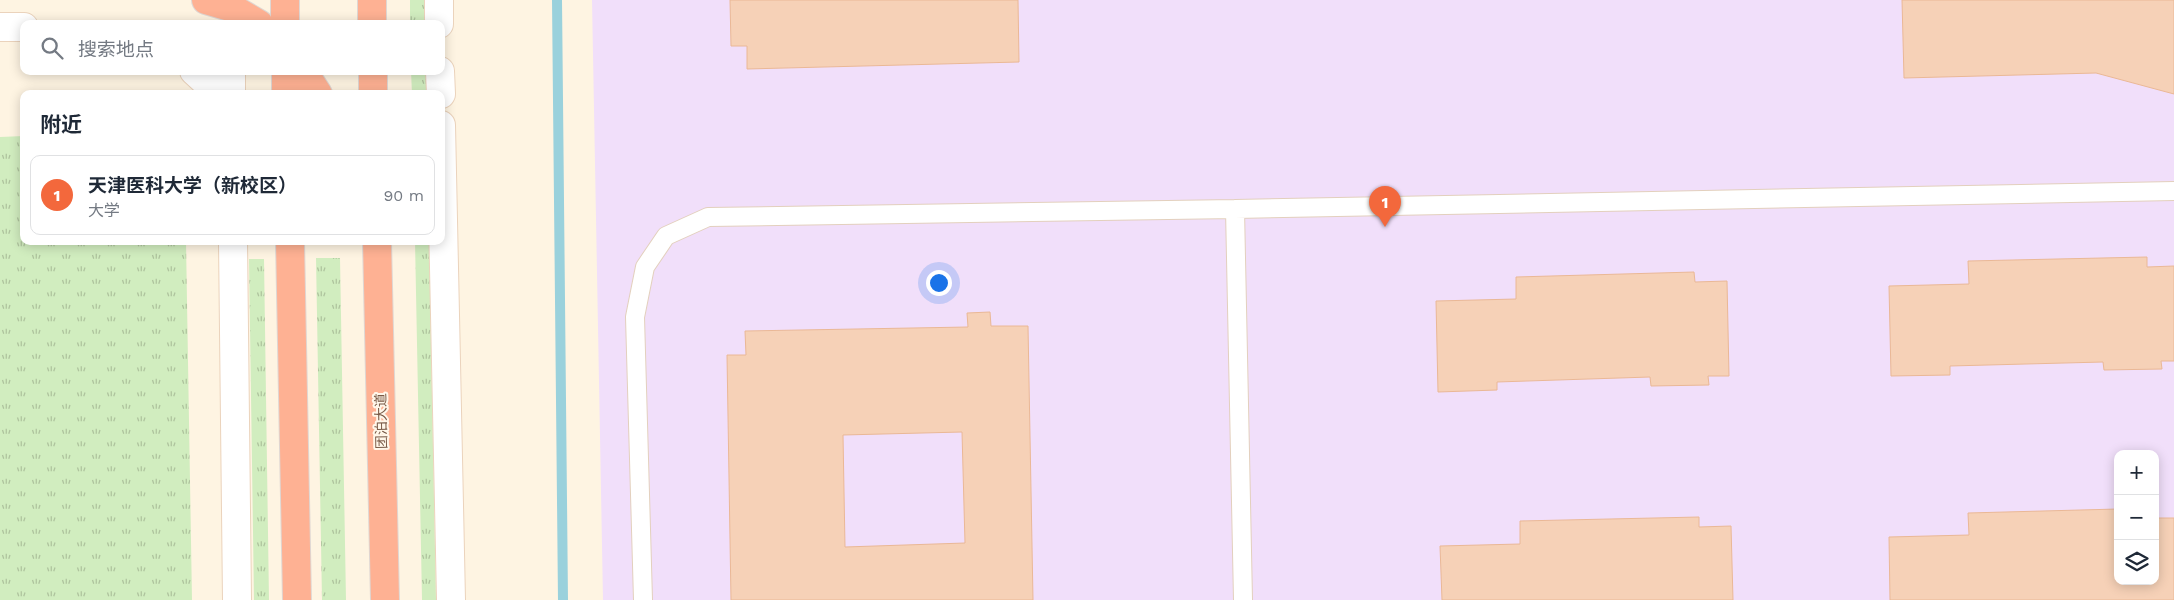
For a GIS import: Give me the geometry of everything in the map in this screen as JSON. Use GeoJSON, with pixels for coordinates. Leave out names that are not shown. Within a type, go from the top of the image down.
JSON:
{"type":"FeatureCollection","features":[{"type":"Feature","properties":{"kind":"highway"},"geometry":{"type":"LineString","coordinates":[[285,0],[285,20]]}},
{"type":"Feature","properties":{"kind":"highway"},"geometry":{"type":"LineString","coordinates":[[371,20],[372,0]]}},
{"type":"Feature","properties":{"kind":"highway"},"geometry":{"type":"LineString","coordinates":[[286,75],[286,90]]}},
{"type":"Feature","properties":{"kind":"highway"},"geometry":{"type":"LineString","coordinates":[[306,75],[315,90]]}},
{"type":"Feature","properties":{"kind":"highway"},"geometry":{"type":"LineString","coordinates":[[373,75],[373,90]]}},
{"type":"Feature","properties":{"kind":"highway","name":"团泊大道"},"geometry":{"type":"LineString","coordinates":[[376,246],[385,600]]}},
{"type":"Feature","properties":{"kind":"highway"},"geometry":{"type":"LineString","coordinates":[[289,247],[297,600]]}},
{"type":"Feature","properties":{"kind":"street"},"geometry":{"type":"LineString","coordinates":[[439,0],[439,20]]}},
{"type":"Feature","properties":{"kind":"street"},"geometry":{"type":"LineString","coordinates":[[0,28],[20,27]]}},
{"type":"Feature","properties":{"kind":"street"},"geometry":{"type":"LineString","coordinates":[[198,75],[215,90]]}},
{"type":"Feature","properties":{"kind":"street"},"geometry":{"type":"LineString","coordinates":[[231,75],[231,90]]}},
{"type":"Feature","properties":{"kind":"street"},"geometry":{"type":"LineString","coordinates":[[440,75],[441,90]]}},
{"type":"Feature","properties":{"kind":"street"},"geometry":{"type":"LineString","coordinates":[[233,245],[237,600]]}},
{"type":"Feature","properties":{"kind":"street"},"geometry":{"type":"LineString","coordinates":[[444,245],[451,600]]}},
{"type":"Feature","properties":{"kind":"lane"},"geometry":{"type":"LineString","coordinates":[[643,600],[635,317],[645,267],[666,236],[708,217],[2174,191]]}},
{"type":"Feature","properties":{"kind":"lane"},"geometry":{"type":"LineString","coordinates":[[1235,209],[1243,600]]}},
{"type":"Feature","properties":{"kind":"shaded area"},"geometry":{"type":"Polygon","coordinates":[[[592,0],[2174,0],[2174,600],[603,600],[592,0]]]}},
{"type":"Feature","properties":{"kind":"green space"},"geometry":{"type":"Polygon","coordinates":[[[410,0],[425,0],[425,20],[410,20],[410,0]]]}},
{"type":"Feature","properties":{"kind":"green space"},"geometry":{"type":"Polygon","coordinates":[[[411,75],[426,75],[426,90],[412,90],[411,75]]]}},
{"type":"Feature","properties":{"kind":"green space"},"geometry":{"type":"Polygon","coordinates":[[[20,136],[20,245],[186,245],[192,600],[0,600],[0,137],[20,136]]]}},
{"type":"Feature","properties":{"kind":"green space"},"geometry":{"type":"Polygon","coordinates":[[[415,245],[429,245],[436,600],[422,600],[415,245]]]}},
{"type":"Feature","properties":{"kind":"green space"},"geometry":{"type":"Polygon","coordinates":[[[316,258],[340,258],[346,600],[322,600],[316,258]]]}},
{"type":"Feature","properties":{"kind":"green space"},"geometry":{"type":"Polygon","coordinates":[[[249,259],[264,259],[269,600],[254,600],[249,259]]]}},
{"type":"Feature","properties":{"kind":"building"},"geometry":{"type":"Polygon","coordinates":[[[730,0],[1018,0],[1019,62],[747,69],[747,46],[731,46],[730,0]]]}},
{"type":"Feature","properties":{"kind":"building"},"geometry":{"type":"Polygon","coordinates":[[[1902,0],[2174,0],[2174,94],[2096,73],[1904,78],[1902,0]]]}},
{"type":"Feature","properties":{"kind":"building"},"geometry":{"type":"Polygon","coordinates":[[[2147,257],[2147,267],[2174,266],[2174,361],[2161,361],[2162,369],[2104,370],[2103,362],[1950,366],[1950,375],[1891,376],[1889,286],[1969,284],[1968,261],[2147,257]]]}},
{"type":"Feature","properties":{"kind":"building"},"geometry":{"type":"Polygon","coordinates":[[[1694,272],[1695,282],[1727,281],[1729,376],[1708,376],[1709,385],[1651,386],[1650,377],[1497,382],[1497,390],[1438,392],[1436,301],[1516,299],[1516,277],[1694,272]]]}},
{"type":"Feature","properties":{"kind":"building"},"geometry":{"type":"Polygon","coordinates":[[[990,312],[991,326],[1028,326],[1033,600],[731,600],[727,355],[746,355],[745,331],[968,327],[967,313],[990,312]],[[962,432],[843,435],[845,547],[965,543],[962,432]]]}},
{"type":"Feature","properties":{"kind":"building"},"geometry":{"type":"Polygon","coordinates":[[[2114,509],[2114,585],[2159,585],[2159,518],[2174,518],[2174,600],[1890,600],[1889,537],[1969,535],[1968,513],[2114,509]]]}},
{"type":"Feature","properties":{"kind":"building"},"geometry":{"type":"Polygon","coordinates":[[[1699,517],[1699,527],[1731,526],[1733,600],[1442,600],[1440,546],[1520,544],[1520,521],[1699,517]]]}},
{"type":"Feature","properties":{"kind":"waterway"},"geometry":{"type":"LineString","coordinates":[[557,0],[563,600]]}},
{"type":"Feature","properties":{"kind":"place","name":"天津医科大学（新校区）"},"geometry":{"type":"Point","coordinates":[1385,227]}}]}
